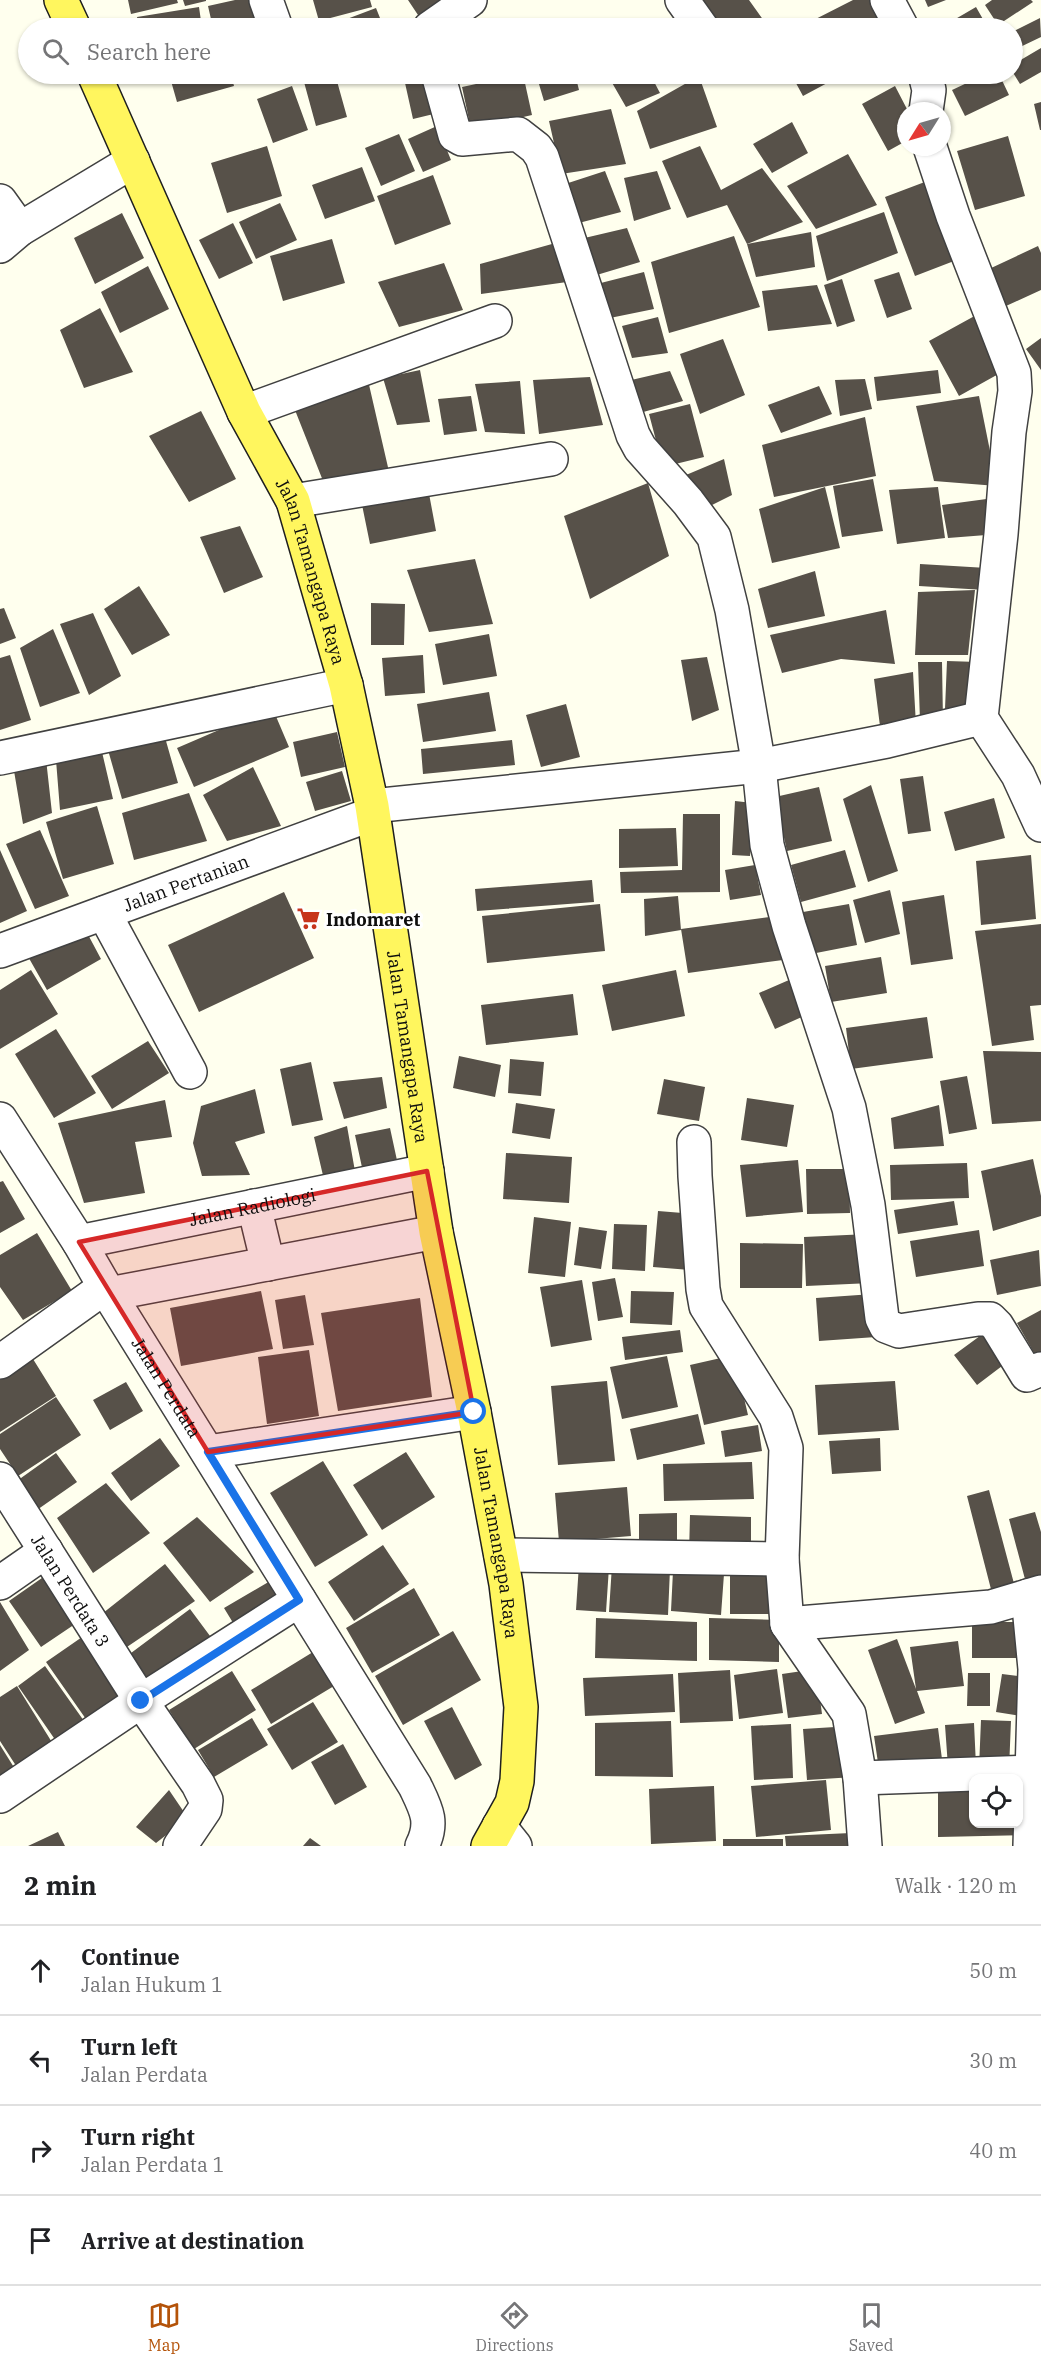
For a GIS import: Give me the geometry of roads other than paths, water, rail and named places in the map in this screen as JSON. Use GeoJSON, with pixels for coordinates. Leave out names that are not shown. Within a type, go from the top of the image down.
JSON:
{"type":"FeatureCollection","features":[{"type":"Feature","properties":{"kind":"main road"},"geometry":{"type":"LineString","coordinates":[[61,0],[69,18]]}},
{"type":"Feature","properties":{"kind":"main road","name":"Jalan Tamangapa Raya"},"geometry":{"type":"LineString","coordinates":[[98,84],[244,412],[293,501],[346,685],[372,810],[436,1232],[501,1555],[521,1707],[517,1781],[501,1840]]}},
{"type":"Feature","properties":{"kind":"street"},"geometry":{"type":"LineString","coordinates":[[266,0],[272,18]]}},
{"type":"Feature","properties":{"kind":"street"},"geometry":{"type":"LineString","coordinates":[[444,18],[470,0]]}},
{"type":"Feature","properties":{"kind":"street"},"geometry":{"type":"LineString","coordinates":[[682,0],[695,18]]}},
{"type":"Feature","properties":{"kind":"street"},"geometry":{"type":"LineString","coordinates":[[887,0],[897,18]]}},
{"type":"Feature","properties":{"kind":"street"},"geometry":{"type":"LineString","coordinates":[[440,84],[452,130],[458,138],[518,134],[536,148],[542,157],[633,435],[640,448],[694,509],[714,537],[732,610],[759,766],[770,855],[789,926],[849,1108],[868,1205],[882,1318],[886,1326],[900,1331],[990,1319],[997,1326],[1027,1375],[1041,1369]]}},
{"type":"Feature","properties":{"kind":"street"},"geometry":{"type":"LineString","coordinates":[[927,102],[928,84]]}},
{"type":"Feature","properties":{"kind":"street"},"geometry":{"type":"LineString","coordinates":[[933,156],[953,216],[1011,364],[1015,381],[981,718],[1018,775],[1041,825]]}},
{"type":"Feature","properties":{"kind":"street"},"geometry":{"type":"LineString","coordinates":[[0,201],[10,238],[133,161]]}},
{"type":"Feature","properties":{"kind":"street"},"geometry":{"type":"LineString","coordinates":[[244,412],[495,321]]}},
{"type":"Feature","properties":{"kind":"street"},"geometry":{"type":"LineString","coordinates":[[293,501],[551,459]]}},
{"type":"Feature","properties":{"kind":"street"},"geometry":{"type":"LineString","coordinates":[[0,758],[346,685]]}},
{"type":"Feature","properties":{"kind":"street","name":"Jalan Pertanian"},"geometry":{"type":"LineString","coordinates":[[0,951],[372,810],[759,766],[887,741],[981,718]]}},
{"type":"Feature","properties":{"kind":"street"},"geometry":{"type":"LineString","coordinates":[[104,913],[190,1072]]}},
{"type":"Feature","properties":{"kind":"street","name":"Jalan Perdata"},"geometry":{"type":"LineString","coordinates":[[0,1119],[10,1156],[79,1242],[415,1786],[429,1818],[422,1846]]}},
{"type":"Feature","properties":{"kind":"street"},"geometry":{"type":"LineString","coordinates":[[694,1142],[695,1188],[706,1306],[776,1417],[786,1448],[782,1559],[787,1624],[849,1713],[860,1778],[866,1846]]}},
{"type":"Feature","properties":{"kind":"street","name":"Jalan Radiologi"},"geometry":{"type":"LineString","coordinates":[[79,1242],[427,1171]]}},
{"type":"Feature","properties":{"kind":"street"},"geometry":{"type":"LineString","coordinates":[[254,1206],[268,1264]]}},
{"type":"Feature","properties":{"kind":"street"},"geometry":{"type":"LineString","coordinates":[[0,1362],[107,1290],[268,1264],[436,1232]]}},
{"type":"Feature","properties":{"kind":"street"},"geometry":{"type":"LineString","coordinates":[[208,1452],[474,1412]]}},
{"type":"Feature","properties":{"kind":"street","name":"Jalan Perdata 3"},"geometry":{"type":"LineString","coordinates":[[0,1479],[141,1701],[198,1784],[206,1800],[205,1809],[180,1846]]}},
{"type":"Feature","properties":{"kind":"street"},"geometry":{"type":"LineString","coordinates":[[0,1583],[46,1551]]}},
{"type":"Feature","properties":{"kind":"street"},"geometry":{"type":"LineString","coordinates":[[501,1555],[782,1559]]}},
{"type":"Feature","properties":{"kind":"street"},"geometry":{"type":"LineString","coordinates":[[787,1624],[991,1607],[1035,1594],[1030,1846]]}},
{"type":"Feature","properties":{"kind":"street"},"geometry":{"type":"LineString","coordinates":[[0,1796],[141,1701],[299,1600]]}},
{"type":"Feature","properties":{"kind":"street"},"geometry":{"type":"LineString","coordinates":[[860,1778],[1031,1772]]}},
{"type":"Feature","properties":{"kind":"place","name":"Indomaret"},"geometry":{"type":"Point","coordinates":[308,919]}}]}
